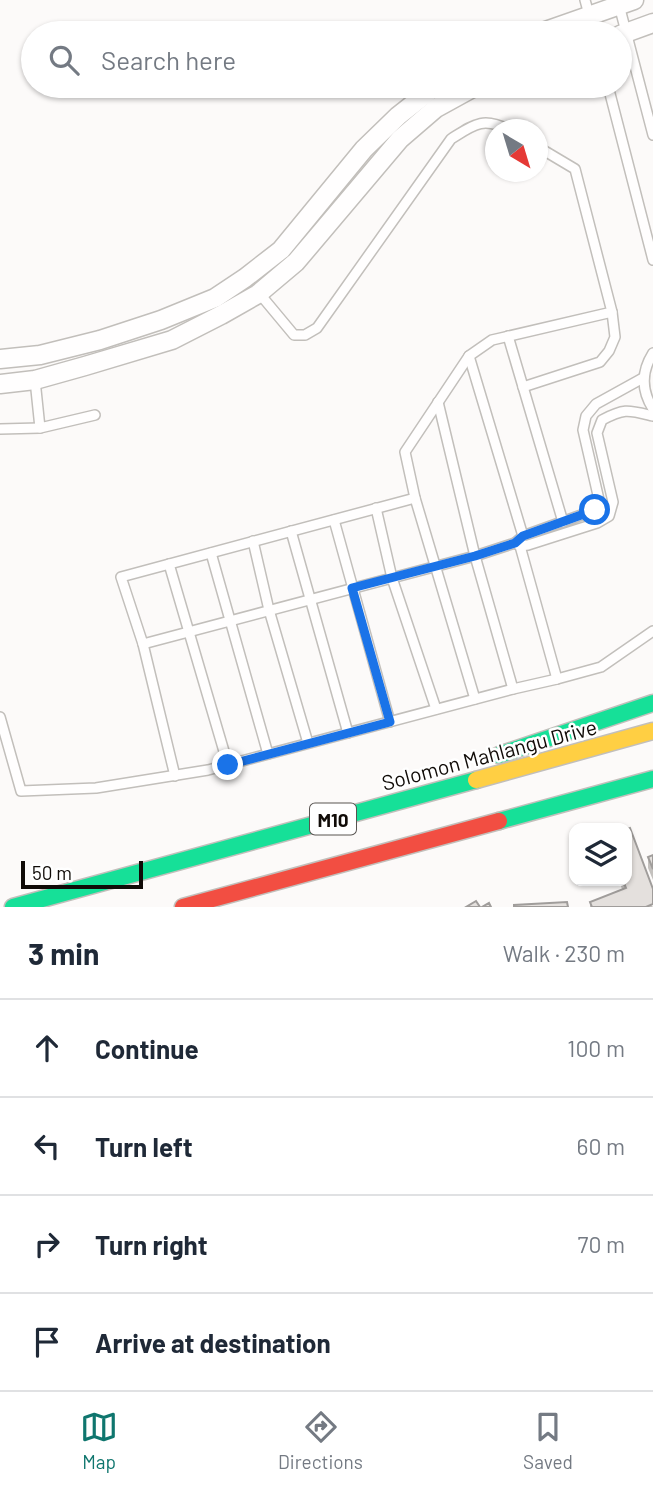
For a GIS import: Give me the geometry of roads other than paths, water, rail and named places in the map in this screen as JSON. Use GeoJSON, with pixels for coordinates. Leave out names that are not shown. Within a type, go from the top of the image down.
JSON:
{"type":"FeatureCollection","features":[{"type":"Feature","properties":{"kind":"main road"},"geometry":{"type":"LineString","coordinates":[[232,847],[653,703]]}},
{"type":"Feature","properties":{"kind":"main road","name":"Solomon Mahlangu Drive"},"geometry":{"type":"LineString","coordinates":[[13,907],[653,731]]}},
{"type":"Feature","properties":{"kind":"main road","name":"M10"},"geometry":{"type":"LineString","coordinates":[[183,907],[653,779]]}},
{"type":"Feature","properties":{"kind":"street"},"geometry":{"type":"LineString","coordinates":[[589,16],[623,2]]}},
{"type":"Feature","properties":{"kind":"street"},"geometry":{"type":"LineString","coordinates":[[632,31],[653,23]]}},
{"type":"Feature","properties":{"kind":"street"},"geometry":{"type":"LineString","coordinates":[[0,359],[40,355],[100,340],[161,320],[215,298],[281,250],[364,149],[421,98]]}},
{"type":"Feature","properties":{"kind":"street"},"geometry":{"type":"LineString","coordinates":[[0,384],[35,380],[172,340],[259,293],[296,262],[400,139],[436,108],[454,98]]}},
{"type":"Feature","properties":{"kind":"lane"},"geometry":{"type":"LineString","coordinates":[[623,2],[623,21]]}},
{"type":"Feature","properties":{"kind":"lane"},"geometry":{"type":"LineString","coordinates":[[632,64],[653,135]]}},
{"type":"Feature","properties":{"kind":"lane"},"geometry":{"type":"LineString","coordinates":[[611,98],[653,260]]}},
{"type":"Feature","properties":{"kind":"lane"},"geometry":{"type":"LineString","coordinates":[[259,293],[293,335],[305,335],[317,328],[451,139],[476,123],[485,122]]}},
{"type":"Feature","properties":{"kind":"lane"},"geometry":{"type":"LineString","coordinates":[[523,387],[600,362],[615,337],[612,312],[575,169],[548,153]]}},
{"type":"Feature","properties":{"kind":"lane"},"geometry":{"type":"LineString","coordinates":[[475,699],[415,498],[405,452],[469,356],[492,340],[612,312]]}},
{"type":"Feature","properties":{"kind":"lane"},"geometry":{"type":"LineString","coordinates":[[508,336],[563,522]]}},
{"type":"Feature","properties":{"kind":"lane"},"geometry":{"type":"LineString","coordinates":[[653,353],[643,378],[645,394],[653,409]]}},
{"type":"Feature","properties":{"kind":"lane"},"geometry":{"type":"LineString","coordinates":[[469,356],[556,679]]}},
{"type":"Feature","properties":{"kind":"lane"},"geometry":{"type":"LineString","coordinates":[[143,644],[475,556],[519,542],[595,510],[600,504],[583,430],[586,416],[596,404],[643,378]]}},
{"type":"Feature","properties":{"kind":"lane"},"geometry":{"type":"LineString","coordinates":[[35,380],[40,428]]}},
{"type":"Feature","properties":{"kind":"lane"},"geometry":{"type":"LineString","coordinates":[[438,402],[475,556],[513,689]]}},
{"type":"Feature","properties":{"kind":"lane"},"geometry":{"type":"LineString","coordinates":[[519,542],[528,545],[597,523],[609,516],[612,502],[597,433],[602,420],[619,411],[635,411],[653,416]]}},
{"type":"Feature","properties":{"kind":"lane"},"geometry":{"type":"LineString","coordinates":[[0,429],[40,428],[95,415]]}},
{"type":"Feature","properties":{"kind":"lane"},"geometry":{"type":"LineString","coordinates":[[175,776],[143,644],[121,577],[415,498]]}},
{"type":"Feature","properties":{"kind":"lane"},"geometry":{"type":"LineString","coordinates":[[376,508],[392,578],[436,709]]}},
{"type":"Feature","properties":{"kind":"lane"},"geometry":{"type":"LineString","coordinates":[[334,520],[390,722]]}},
{"type":"Feature","properties":{"kind":"lane"},"geometry":{"type":"LineString","coordinates":[[291,531],[348,733]]}},
{"type":"Feature","properties":{"kind":"lane"},"geometry":{"type":"LineString","coordinates":[[253,541],[269,610],[308,743]]}},
{"type":"Feature","properties":{"kind":"lane"},"geometry":{"type":"LineString","coordinates":[[211,553],[268,754]]}},
{"type":"Feature","properties":{"kind":"lane"},"geometry":{"type":"LineString","coordinates":[[169,564],[228,765]]}},
{"type":"Feature","properties":{"kind":"lane"},"geometry":{"type":"LineString","coordinates":[[0,717],[22,791],[96,788],[228,765],[601,667],[653,631]]}}]}
